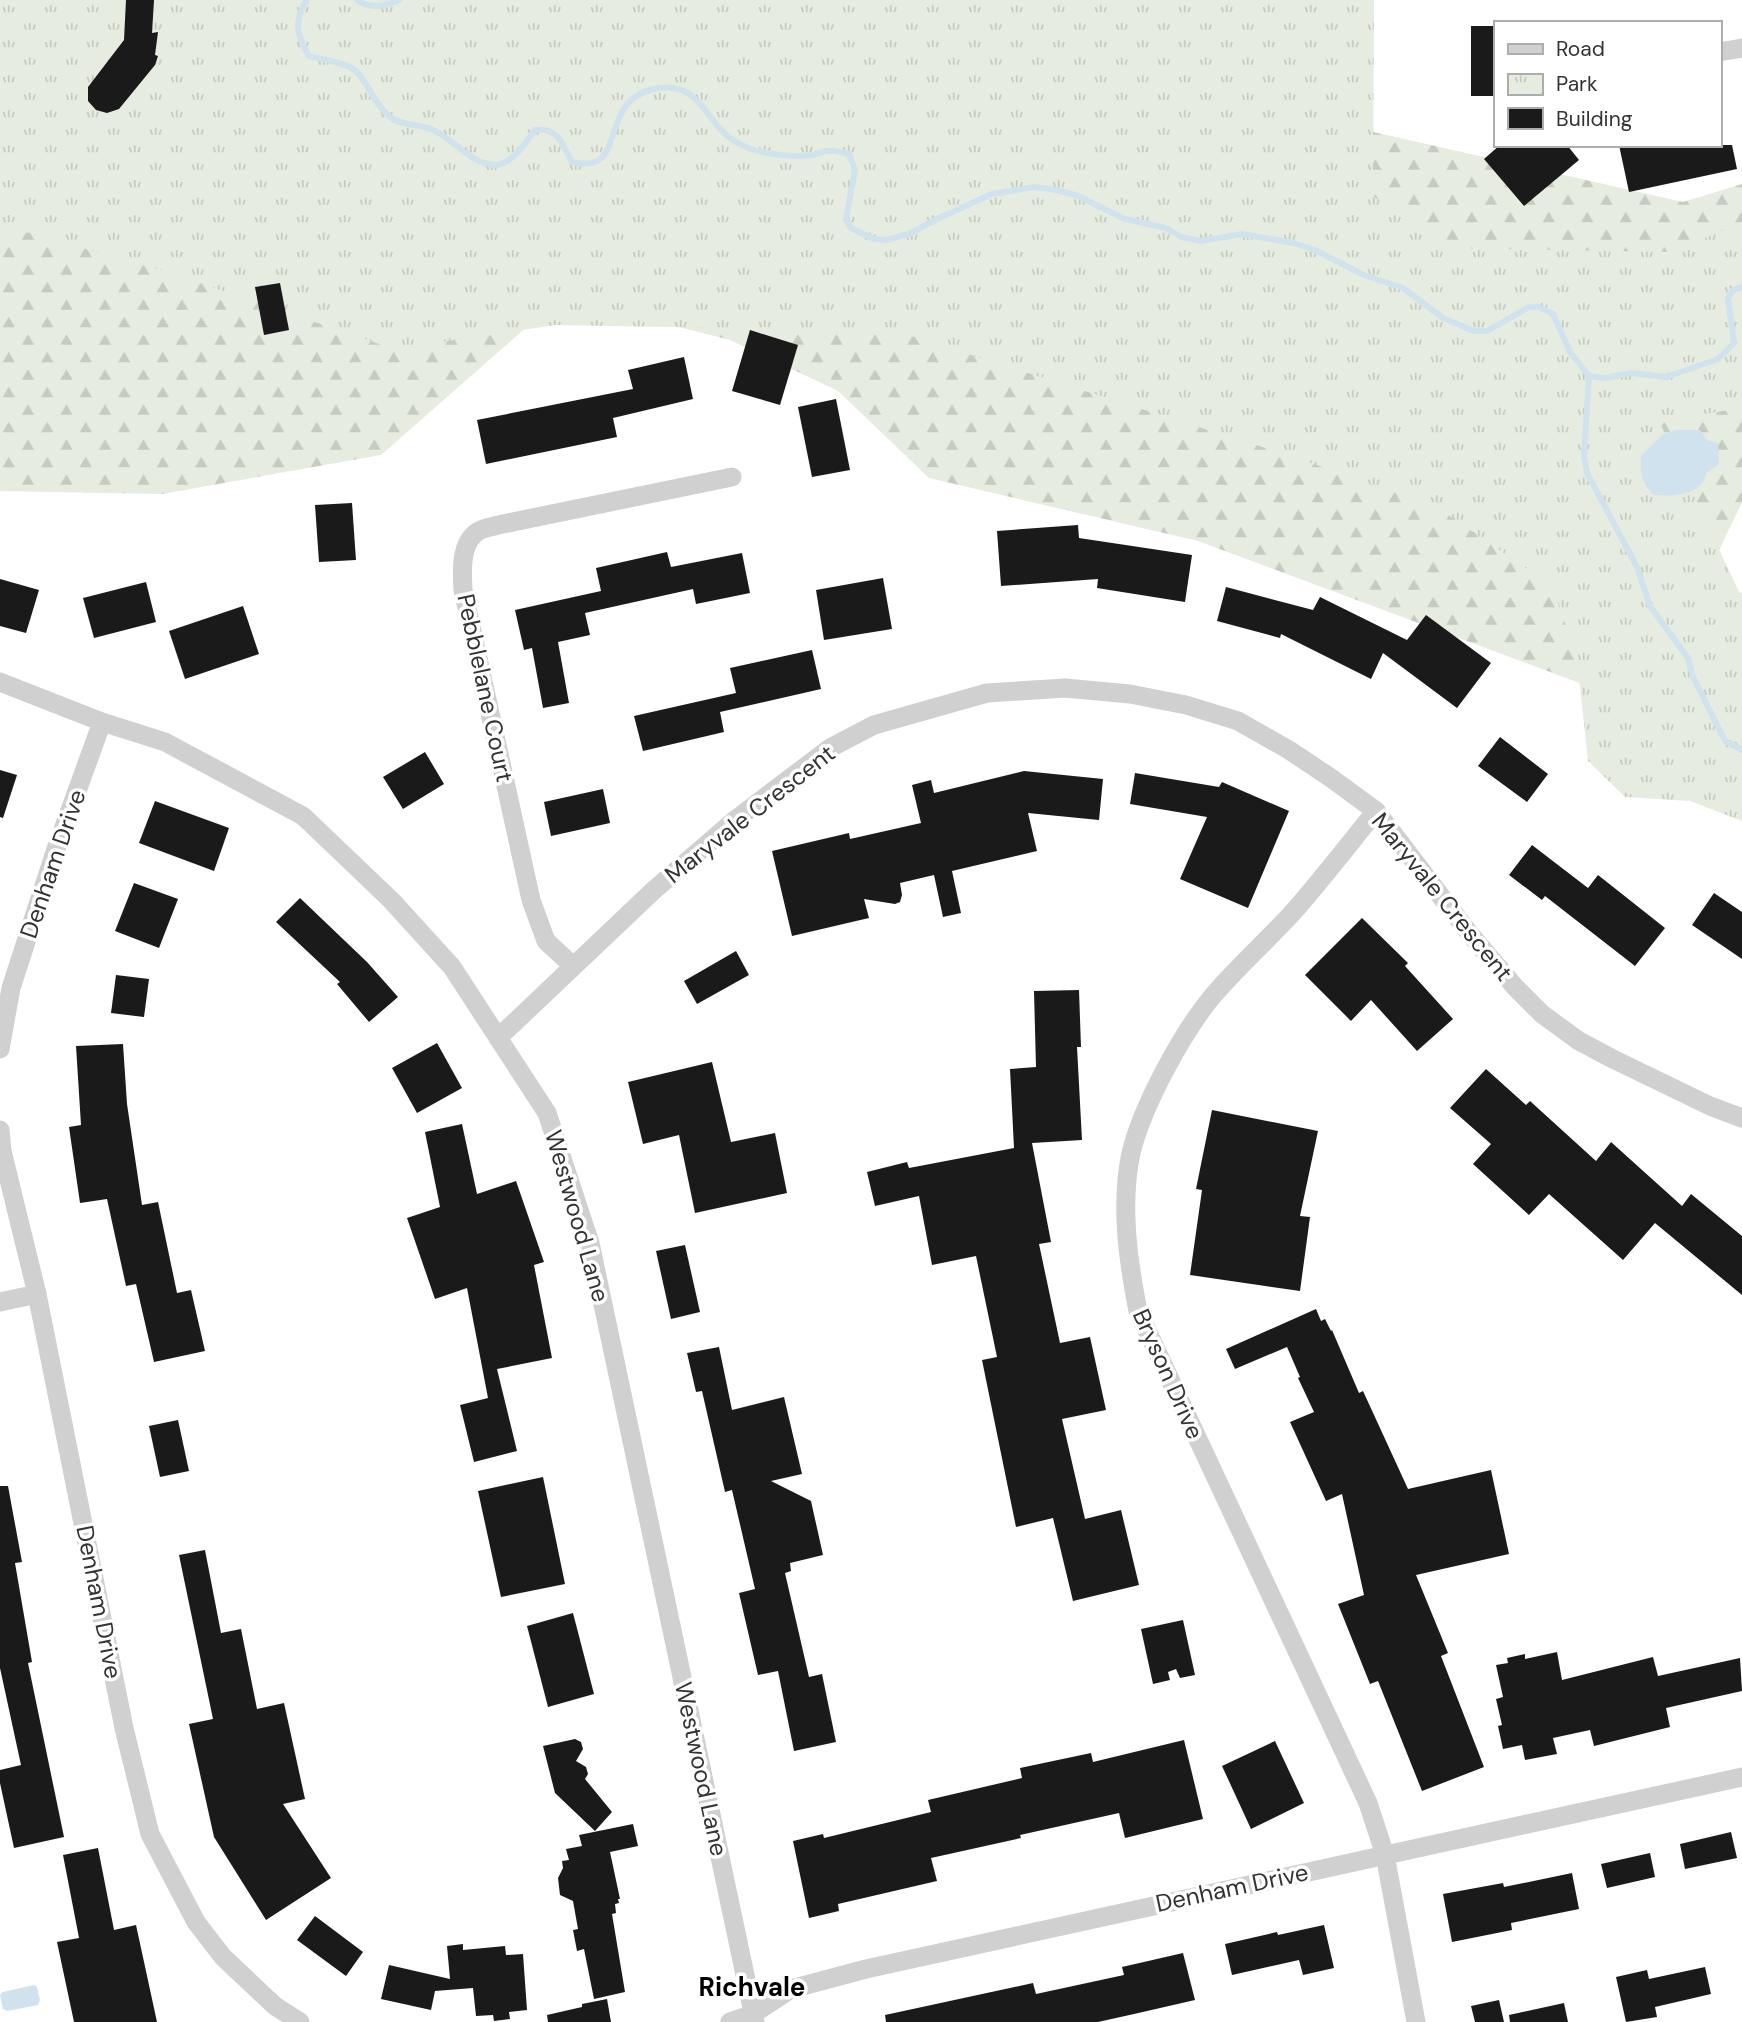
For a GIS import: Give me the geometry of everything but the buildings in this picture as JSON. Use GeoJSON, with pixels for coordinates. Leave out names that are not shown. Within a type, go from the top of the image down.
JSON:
{"type":"FeatureCollection","features":[{"type":"Feature","properties":{"kind":"street"},"geometry":{"type":"LineString","coordinates":[[1721,52],[1742,48]]}},
{"type":"Feature","properties":{"kind":"street","name":"Pebblelane Court"},"geometry":{"type":"LineString","coordinates":[[573,966],[546,941],[531,900],[463,590],[462,566],[467,546],[477,532],[498,525],[732,477]]}},
{"type":"Feature","properties":{"kind":"street","name":"Westwood Lane"},"geometry":{"type":"LineString","coordinates":[[0,682],[102,722],[165,742],[303,816],[391,900],[452,967],[547,1113],[590,1243],[754,2018]]}},
{"type":"Feature","properties":{"kind":"street","name":"Maryvale Crescent"},"geometry":{"type":"LineString","coordinates":[[498,1038],[654,890],[735,820],[831,748],[874,725],[987,693],[1065,688],[1130,694],[1186,705],[1238,722],[1289,750],[1376,811],[1469,933],[1515,988],[1542,1014],[1579,1041],[1613,1059],[1710,1106],[1742,1118]]}},
{"type":"Feature","properties":{"kind":"street","name":"Denham Drive"},"geometry":{"type":"LineString","coordinates":[[0,1049],[11,988],[56,849],[102,722]]}},
{"type":"Feature","properties":{"kind":"street","name":"Bryson Drive"},"geometry":{"type":"LineString","coordinates":[[1376,811],[1296,908],[1210,999],[1179,1047],[1140,1124],[1131,1156],[1126,1206],[1128,1257],[1138,1311],[1368,1802],[1385,1855],[1416,2022]]}},
{"type":"Feature","properties":{"kind":"street","name":"Denham Drive"},"geometry":{"type":"LineString","coordinates":[[0,1130],[2,1151],[37,1294],[124,1728],[150,1834],[196,1922],[223,1957],[275,2006],[300,2022]]}},
{"type":"Feature","properties":{"kind":"street"},"geometry":{"type":"LineString","coordinates":[[0,1302],[37,1294]]}},
{"type":"Feature","properties":{"kind":"street","name":"Denham Drive"},"geometry":{"type":"LineString","coordinates":[[730,2022],[754,2018],[791,1989],[866,1969],[1742,1777]]}},
{"type":"Feature","properties":{"kind":"green space"},"geometry":{"type":"Polygon","coordinates":[[[0,0],[1374,0],[1373,196],[1447,248],[1673,252],[1742,222],[1742,408],[1659,421],[1739,592],[1742,593],[1742,821],[1690,801],[1625,797],[1588,761],[1577,658],[1552,586],[1438,508],[1297,458],[895,331],[556,325],[394,349],[168,272],[0,225],[0,0]]]}},
{"type":"Feature","properties":{"kind":"green space"},"geometry":{"type":"Polygon","coordinates":[[[0,112],[1351,127],[1683,202],[1742,184],[1742,502],[1644,707],[1198,541],[929,478],[838,391],[730,340],[561,297],[381,455],[162,494],[0,491],[0,112]]]}},
{"type":"Feature","properties":{"kind":"water"},"geometry":{"type":"Polygon","coordinates":[[[1676,430],[1700,430],[1707,440],[1718,443],[1719,464],[1707,472],[1704,480],[1693,491],[1678,495],[1654,495],[1642,477],[1641,456],[1662,435],[1676,430]]]}},
{"type":"Feature","properties":{"kind":"water"},"geometry":{"type":"Polygon","coordinates":[[[34,1985],[40,2000],[38,2005],[7,2011],[3,2009],[0,1995],[3,1992],[34,1985]]]}},
{"type":"Feature","properties":{"kind":"waterway"},"geometry":{"type":"LineString","coordinates":[[307,0],[300,14],[298,28],[309,56],[355,70],[390,117],[431,129],[470,156],[487,164],[496,165],[508,161],[535,130],[555,134],[572,162],[590,163],[601,158],[608,148],[626,105],[639,94],[659,88],[674,88],[695,99],[727,136],[746,147],[784,155],[804,156],[824,151],[849,154],[855,170],[846,219],[851,228],[874,239],[886,240],[909,234],[992,194],[1034,187],[1078,196],[1125,219],[1166,228],[1181,237],[1201,241],[1242,234],[1294,243],[1317,251],[1364,275],[1403,288],[1443,318],[1474,331],[1487,331],[1529,307],[1539,307],[1553,314],[1570,352],[1589,376],[1584,456],[1587,473],[1637,567],[1650,606],[1688,658],[1693,677],[1725,741],[1742,750]]}},
{"type":"Feature","properties":{"kind":"waterway"},"geometry":{"type":"LineString","coordinates":[[357,0],[378,6],[399,0]]}},
{"type":"Feature","properties":{"kind":"waterway"},"geometry":{"type":"LineString","coordinates":[[1589,376],[1605,378],[1631,373],[1666,377],[1718,359],[1734,343],[1728,298],[1733,290],[1742,287]]}},
{"type":"Feature","properties":{"kind":"district","name":"Richvale"},"geometry":{"type":"Point","coordinates":[752,1987]}}]}
